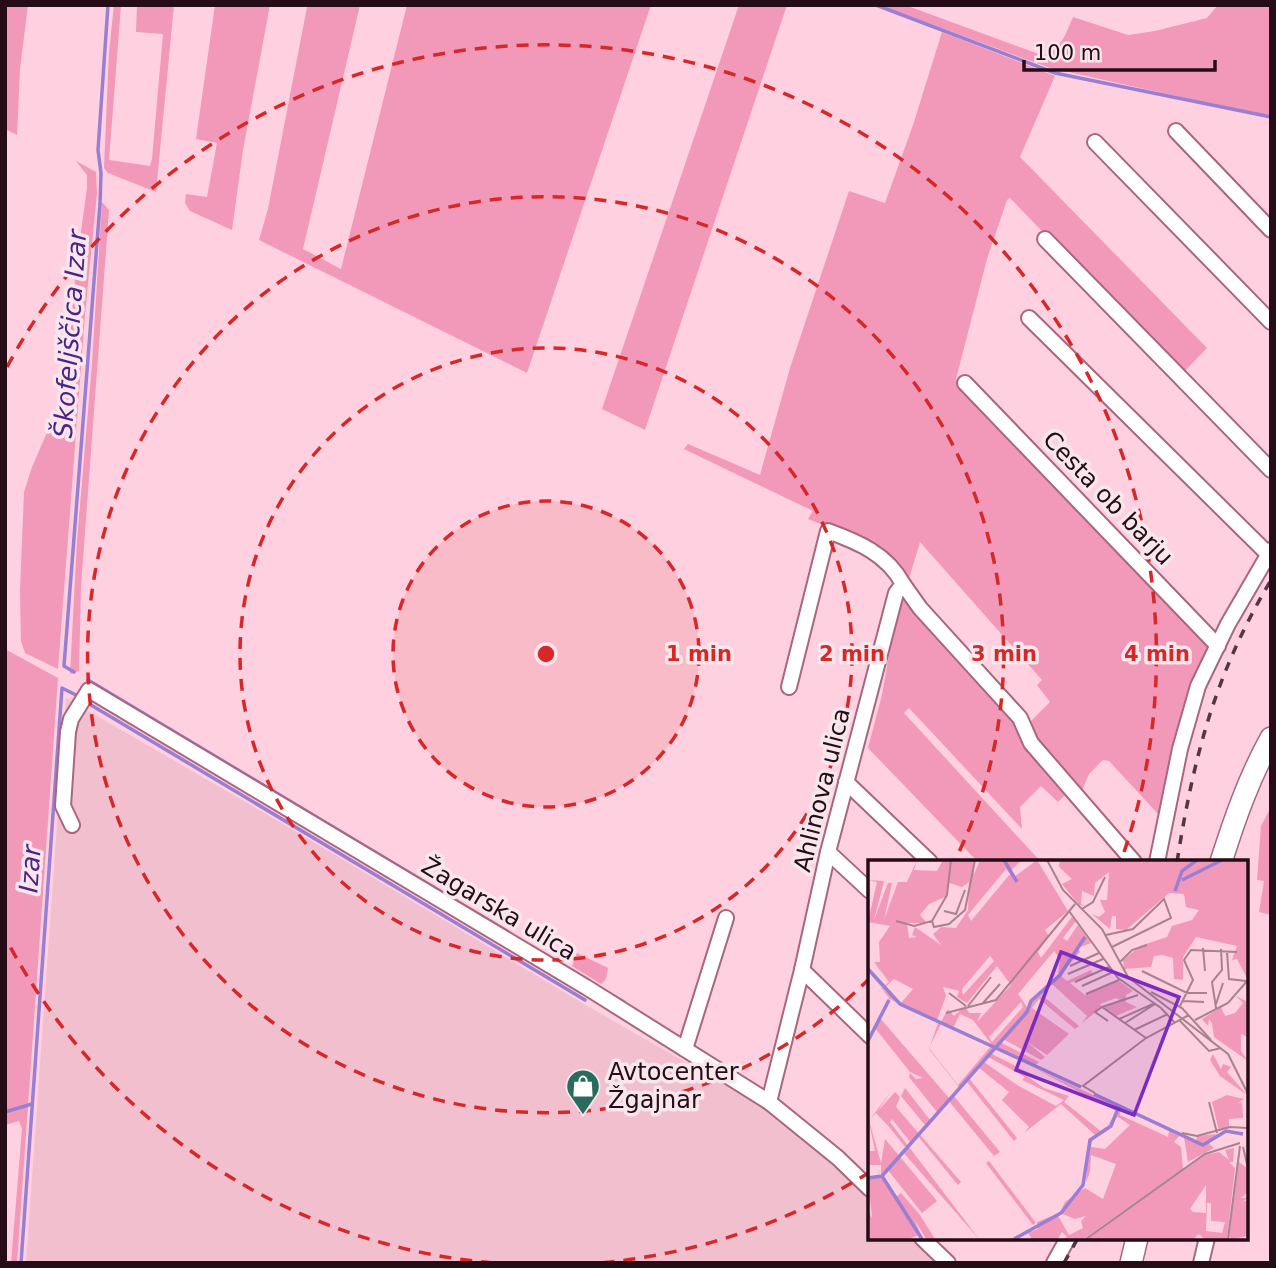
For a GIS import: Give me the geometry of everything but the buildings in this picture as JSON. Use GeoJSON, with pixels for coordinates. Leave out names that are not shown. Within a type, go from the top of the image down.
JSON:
{"type":"FeatureCollection","features":[{"type":"Feature","properties":{"kind":"main road"},"geometry":{"type":"LineString","coordinates":[[1222,860],[1251,774],[1271,738]]}},
{"type":"Feature","properties":{"kind":"main road"},"geometry":{"type":"LineString","coordinates":[[1131,1263],[1137,1240]]}},
{"type":"Feature","properties":{"kind":"street"},"geometry":{"type":"LineString","coordinates":[[1175,131],[1271,230]]}},
{"type":"Feature","properties":{"kind":"street"},"geometry":{"type":"LineString","coordinates":[[1095,142],[1271,322]]}},
{"type":"Feature","properties":{"kind":"street"},"geometry":{"type":"LineString","coordinates":[[1045,239],[1271,470]]}},
{"type":"Feature","properties":{"kind":"street"},"geometry":{"type":"LineString","coordinates":[[1028,318],[1269,552],[1198,686],[1180,749],[1157,860]]}},
{"type":"Feature","properties":{"kind":"street","name":"Cesta ob barju"},"geometry":{"type":"LineString","coordinates":[[965,383],[1218,646]]}},
{"type":"Feature","properties":{"kind":"street"},"geometry":{"type":"LineString","coordinates":[[789,687],[828,531],[879,555],[898,575],[920,607],[1020,718],[1031,743],[1132,860]]}},
{"type":"Feature","properties":{"kind":"street","name":"Ahlinova ulica"},"geometry":{"type":"LineString","coordinates":[[769,1102],[846,782],[897,593],[903,584]]}},
{"type":"Feature","properties":{"kind":"street","name":"Žagarska ulica"},"geometry":{"type":"LineString","coordinates":[[72,825],[63,806],[68,732],[71,719],[89,690],[586,987],[769,1102],[838,1158],[868,1187]]}},
{"type":"Feature","properties":{"kind":"street"},"geometry":{"type":"LineString","coordinates":[[846,782],[928,860]]}},
{"type":"Feature","properties":{"kind":"street"},"geometry":{"type":"LineString","coordinates":[[828,852],[868,889]]}},
{"type":"Feature","properties":{"kind":"street"},"geometry":{"type":"LineString","coordinates":[[685,1049],[726,918]]}},
{"type":"Feature","properties":{"kind":"street"},"geometry":{"type":"LineString","coordinates":[[802,970],[868,1034]]}},
{"type":"Feature","properties":{"kind":"street"},"geometry":{"type":"LineString","coordinates":[[924,1240],[948,1263]]}},
{"type":"Feature","properties":{"kind":"street"},"geometry":{"type":"LineString","coordinates":[[1054,1263],[1067,1240]]}},
{"type":"Feature","properties":{"kind":"street"},"geometry":{"type":"LineString","coordinates":[[1201,1263],[1207,1240]]}},
{"type":"Feature","properties":{"kind":"shaded area"},"geometry":{"type":"Polygon","coordinates":[[[5,5],[28,5],[20,69],[17,135],[5,129],[5,5]]]}},
{"type":"Feature","properties":{"kind":"shaded area"},"geometry":{"type":"Polygon","coordinates":[[[114,5],[121,5],[109,160],[150,166],[163,34],[136,32],[137,5],[174,5],[156,192],[108,173],[104,168],[109,52],[114,5]]]}},
{"type":"Feature","properties":{"kind":"shaded area"},"geometry":{"type":"Polygon","coordinates":[[[215,5],[270,5],[243,150],[232,230],[190,211],[185,203],[186,194],[207,197],[217,143],[196,139],[215,5]]]}},
{"type":"Feature","properties":{"kind":"shaded area"},"geometry":{"type":"Polygon","coordinates":[[[300,5],[360,5],[303,249],[341,269],[407,5],[651,5],[527,373],[259,240],[268,209],[307,7],[300,5]]]}},
{"type":"Feature","properties":{"kind":"shaded area"},"geometry":{"type":"Polygon","coordinates":[[[739,5],[787,5],[645,430],[602,409],[739,5]]]}},
{"type":"Feature","properties":{"kind":"shaded area"},"geometry":{"type":"Polygon","coordinates":[[[880,5],[905,5],[1044,56],[1059,44],[1073,17],[1128,35],[1207,18],[1218,5],[1271,5],[1271,117],[1050,68],[880,5]]]}},
{"type":"Feature","properties":{"kind":"shaded area"},"geometry":{"type":"Polygon","coordinates":[[[942,32],[1055,76],[1020,157],[1207,348],[1181,375],[1010,198],[1007,200],[987,259],[956,379],[1210,647],[1160,816],[1109,761],[1103,760],[1089,774],[1081,793],[1035,740],[1031,721],[1050,702],[1037,685],[1042,680],[920,542],[908,582],[844,533],[808,519],[813,511],[684,449],[688,444],[760,475],[790,368],[849,191],[885,203],[942,32]]]}},
{"type":"Feature","properties":{"kind":"shaded area"},"geometry":{"type":"Polygon","coordinates":[[[76,161],[96,172],[97,193],[58,669],[25,653],[21,641],[20,591],[24,492],[65,391],[76,268],[87,188],[87,175],[76,161]]]}},
{"type":"Feature","properties":{"kind":"shaded area"},"geometry":{"type":"Polygon","coordinates":[[[102,202],[109,210],[81,586],[79,671],[70,674],[77,541],[102,202]]]}},
{"type":"Feature","properties":{"kind":"shaded area"},"geometry":{"type":"Polygon","coordinates":[[[905,595],[912,607],[1023,732],[1068,792],[1058,802],[1041,786],[1020,807],[1022,829],[909,708],[904,713],[1039,860],[976,860],[868,748],[882,695],[901,596],[905,595]]]}},
{"type":"Feature","properties":{"kind":"shaded area"},"geometry":{"type":"Polygon","coordinates":[[[5,649],[58,678],[17,1263],[11,1263],[22,1129],[19,1121],[5,1125],[5,649]]]}},
{"type":"Feature","properties":{"kind":"shaded area"},"geometry":{"type":"Polygon","coordinates":[[[66,698],[285,825],[582,1003],[769,1110],[816,1147],[868,1196],[868,1240],[914,1240],[938,1263],[26,1263],[66,698]]]}},
{"type":"Feature","properties":{"kind":"shaded area"},"geometry":{"type":"Polygon","coordinates":[[[1271,807],[1271,915],[1259,912],[1264,881],[1257,880],[1261,826],[1271,807]]]}},
{"type":"Feature","properties":{"kind":"shaded area"},"geometry":{"type":"Polygon","coordinates":[[[577,953],[608,968],[606,979],[601,984],[572,966],[577,953]]]}},
{"type":"Feature","properties":{"kind":"waterway","name":"Škofeljščica Izar"},"geometry":{"type":"LineString","coordinates":[[74,672],[64,666],[100,204],[101,173],[98,150],[108,5]]}},
{"type":"Feature","properties":{"kind":"waterway"},"geometry":{"type":"LineString","coordinates":[[876,5],[1055,73],[1271,117]]}},
{"type":"Feature","properties":{"kind":"waterway"},"geometry":{"type":"LineString","coordinates":[[88,680],[508,932]]}},
{"type":"Feature","properties":{"kind":"waterway","name":"Izar"},"geometry":{"type":"LineString","coordinates":[[21,1263],[62,688],[78,696]]}},
{"type":"Feature","properties":{"kind":"waterway"},"geometry":{"type":"LineString","coordinates":[[91,705],[585,1000]]}},
{"type":"Feature","properties":{"kind":"waterway"},"geometry":{"type":"LineString","coordinates":[[598,987],[624,1002]]}},
{"type":"Feature","properties":{"kind":"waterway"},"geometry":{"type":"LineString","coordinates":[[5,1112],[32,1104]]}},
{"type":"Feature","properties":{"kind":"railway"},"geometry":{"type":"LineString","coordinates":[[1177,860],[1191,786],[1209,716],[1235,649],[1271,580]]}},
{"type":"Feature","properties":{"kind":"railway"},"geometry":{"type":"LineString","coordinates":[[1064,1263],[1077,1240]]}},
{"type":"Feature","properties":{"kind":"place","name":"Avtocenter Žgajnar"},"geometry":{"type":"Point","coordinates":[583,1116]}}]}
